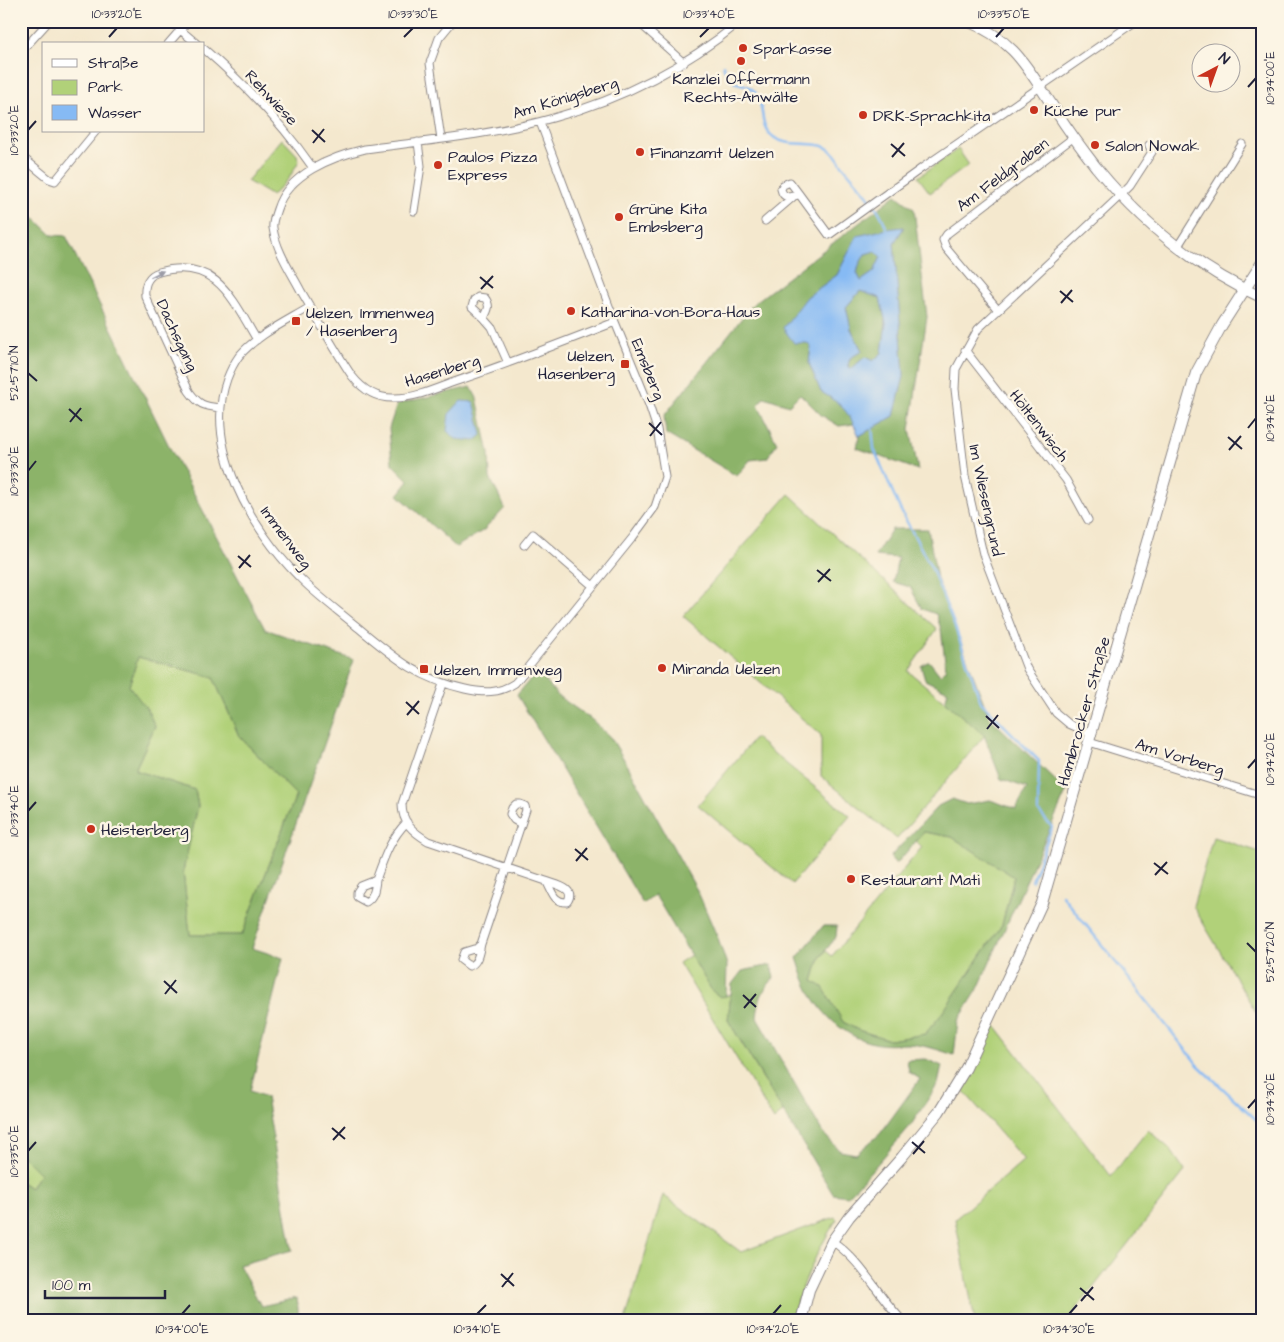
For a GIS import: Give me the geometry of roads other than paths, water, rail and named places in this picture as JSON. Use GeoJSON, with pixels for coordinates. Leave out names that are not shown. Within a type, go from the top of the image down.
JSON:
{"type":"FeatureCollection","features":[{"type":"Feature","properties":{"kind":"street"},"geometry":{"type":"LineString","coordinates":[[21,52],[49,21]]}},
{"type":"Feature","properties":{"kind":"street"},"geometry":{"type":"LineString","coordinates":[[170,21],[195,42]]}},
{"type":"Feature","properties":{"kind":"street"},"geometry":{"type":"LineString","coordinates":[[170,42],[188,21]]}},
{"type":"Feature","properties":{"kind":"street"},"geometry":{"type":"LineString","coordinates":[[441,139],[430,63],[439,38],[453,21]]}},
{"type":"Feature","properties":{"kind":"street"},"geometry":{"type":"LineString","coordinates":[[636,21],[684,62]]}},
{"type":"Feature","properties":{"kind":"street","name":"Am Königsberg"},"geometry":{"type":"LineString","coordinates":[[310,306],[283,256],[273,227],[275,215],[284,194],[297,180],[314,168],[357,151],[540,122],[625,93],[657,78],[684,62],[741,21]]}},
{"type":"Feature","properties":{"kind":"street"},"geometry":{"type":"LineString","coordinates":[[967,21],[1006,43],[1029,69],[1096,167],[1147,220],[1209,269],[1263,298]]}},
{"type":"Feature","properties":{"kind":"street"},"geometry":{"type":"LineString","coordinates":[[765,221],[796,195],[830,235],[870,205],[1136,21]]}},
{"type":"Feature","properties":{"kind":"street","name":"Rehwiese"},"geometry":{"type":"LineString","coordinates":[[205,50],[266,107],[314,168]]}},
{"type":"Feature","properties":{"kind":"street","name":"Emsberg"},"geometry":{"type":"LineString","coordinates":[[515,683],[655,507],[665,477],[657,429],[540,122]]}},
{"type":"Feature","properties":{"kind":"street"},"geometry":{"type":"LineString","coordinates":[[21,156],[49,179],[55,181],[95,132]]}},
{"type":"Feature","properties":{"kind":"street","name":"Am Feldgraben"},"geometry":{"type":"LineString","coordinates":[[998,310],[946,248],[943,240],[947,234],[1074,137]]}},
{"type":"Feature","properties":{"kind":"street"},"geometry":{"type":"LineString","coordinates":[[414,211],[421,166],[418,142]]}},
{"type":"Feature","properties":{"kind":"street"},"geometry":{"type":"LineString","coordinates":[[1178,246],[1242,144]]}},
{"type":"Feature","properties":{"kind":"street","name":"Im Wiesengrund"},"geometry":{"type":"LineString","coordinates":[[1090,738],[1056,713],[1027,669],[982,554],[965,476],[955,389],[956,369],[978,329],[1130,186],[1152,152],[1149,145]]}},
{"type":"Feature","properties":{"kind":"street","name":"Hambrocker Straße"},"geometry":{"type":"LineString","coordinates":[[801,1321],[820,1264],[832,1241],[854,1211],[902,1157],[938,1112],[966,1068],[1038,912],[1055,861],[1196,373],[1222,325],[1263,261]]}},
{"type":"Feature","properties":{"kind":"street","name":"Dachsgang"},"geometry":{"type":"LineString","coordinates":[[220,408],[205,406],[196,402],[189,391],[145,296],[144,288],[147,281],[158,272],[182,268],[196,270],[212,276],[225,287],[257,340]]}},
{"type":"Feature","properties":{"kind":"street","name":"Hasenberg"},"geometry":{"type":"LineString","coordinates":[[310,306],[352,376],[361,386],[378,396],[394,398],[414,395],[508,363],[615,322]]}},
{"type":"Feature","properties":{"kind":"street","name":"Immenweg"},"geometry":{"type":"LineString","coordinates":[[310,306],[257,340],[238,357],[230,372],[223,390],[220,408],[220,431],[224,452],[235,483],[261,529],[276,551],[298,576],[398,660],[422,675],[443,684],[476,692],[496,692],[506,689],[515,683]]}},
{"type":"Feature","properties":{"kind":"street","name":"Hasenberg"},"geometry":{"type":"LineString","coordinates":[[484,318],[492,327],[508,363]]}},
{"type":"Feature","properties":{"kind":"street","name":"Höltenwisch"},"geometry":{"type":"LineString","coordinates":[[965,350],[1066,480],[1088,520]]}},
{"type":"Feature","properties":{"kind":"street"},"geometry":{"type":"LineString","coordinates":[[524,545],[533,534],[593,586]]}},
{"type":"Feature","properties":{"kind":"street"},"geometry":{"type":"LineString","coordinates":[[443,684],[402,804],[402,814],[406,822],[413,832],[428,841],[546,881]]}},
{"type":"Feature","properties":{"kind":"street","name":"Am Vorberg"},"geometry":{"type":"LineString","coordinates":[[1090,738],[1263,796]]}},
{"type":"Feature","properties":{"kind":"street"},"geometry":{"type":"LineString","coordinates":[[376,880],[391,842],[406,822]]}},
{"type":"Feature","properties":{"kind":"street"},"geometry":{"type":"LineString","coordinates":[[481,944],[521,824]]}},
{"type":"Feature","properties":{"kind":"street"},"geometry":{"type":"LineString","coordinates":[[832,1241],[846,1250],[891,1309],[903,1321]]}},
{"type":"Feature","properties":{"kind":"water"},"geometry":{"type":"Polygon","coordinates":[[[904,227],[894,243],[904,376],[894,416],[859,436],[852,421],[840,405],[821,392],[809,363],[811,347],[807,343],[794,343],[783,328],[807,297],[837,275],[857,236],[904,227]],[[875,251],[865,254],[859,265],[857,273],[861,281],[874,272],[881,257],[875,251]],[[860,291],[846,307],[851,329],[862,351],[850,358],[848,365],[851,369],[865,357],[873,361],[882,353],[886,323],[880,298],[860,291]]]}},
{"type":"Feature","properties":{"kind":"water"},"geometry":{"type":"Polygon","coordinates":[[[461,401],[474,402],[482,435],[475,441],[456,439],[447,431],[449,414],[461,401]]]}},
{"type":"Feature","properties":{"kind":"waterway"},"geometry":{"type":"LineString","coordinates":[[723,65],[732,81],[748,86],[757,95],[765,125],[771,135],[785,142],[824,147],[834,153],[875,206],[881,215],[887,232]]}},
{"type":"Feature","properties":{"kind":"waterway"},"geometry":{"type":"LineString","coordinates":[[872,427],[874,449],[900,509],[932,569],[954,624],[981,702],[1039,761],[1038,811],[1052,827],[1032,881]]}},
{"type":"Feature","properties":{"kind":"waterway"},"geometry":{"type":"LineString","coordinates":[[1062,895],[1198,1065],[1263,1126]]}},
{"type":"Feature","properties":{"kind":"place","name":"Sparkasse"},"geometry":{"type":"Point","coordinates":[743,48]}},
{"type":"Feature","properties":{"kind":"place","name":"Kanzlei Offermann Rechts-Anwälte"},"geometry":{"type":"Point","coordinates":[741,61]}},
{"type":"Feature","properties":{"kind":"place","name":"Küche pur"},"geometry":{"type":"Point","coordinates":[1034,110]}},
{"type":"Feature","properties":{"kind":"place","name":"DRK-Sprachkita"},"geometry":{"type":"Point","coordinates":[863,115]}},
{"type":"Feature","properties":{"kind":"place","name":"Salon Nowak"},"geometry":{"type":"Point","coordinates":[1095,145]}},
{"type":"Feature","properties":{"kind":"place","name":"Finanzamt Uelzen"},"geometry":{"type":"Point","coordinates":[640,152]}},
{"type":"Feature","properties":{"kind":"place","name":"Paulos Pizza Express"},"geometry":{"type":"Point","coordinates":[438,165]}},
{"type":"Feature","properties":{"kind":"place","name":"Grüne Kita Embsberg"},"geometry":{"type":"Point","coordinates":[619,217]}},
{"type":"Feature","properties":{"kind":"place","name":"Katharina-von-Bora-Haus"},"geometry":{"type":"Point","coordinates":[571,311]}},
{"type":"Feature","properties":{"kind":"place","name":"Uelzen, Immenweg / Hasenberg"},"geometry":{"type":"Point","coordinates":[296,321]}},
{"type":"Feature","properties":{"kind":"place","name":"Uelzen, Hasenberg"},"geometry":{"type":"Point","coordinates":[625,364]}},
{"type":"Feature","properties":{"kind":"place","name":"Miranda Uelzen"},"geometry":{"type":"Point","coordinates":[662,668]}},
{"type":"Feature","properties":{"kind":"place","name":"Uelzen, Immenweg"},"geometry":{"type":"Point","coordinates":[424,669]}},
{"type":"Feature","properties":{"kind":"place","name":"Heisterberg"},"geometry":{"type":"Point","coordinates":[91,829]}},
{"type":"Feature","properties":{"kind":"place","name":"Restaurant Mati"},"geometry":{"type":"Point","coordinates":[851,879]}}]}
